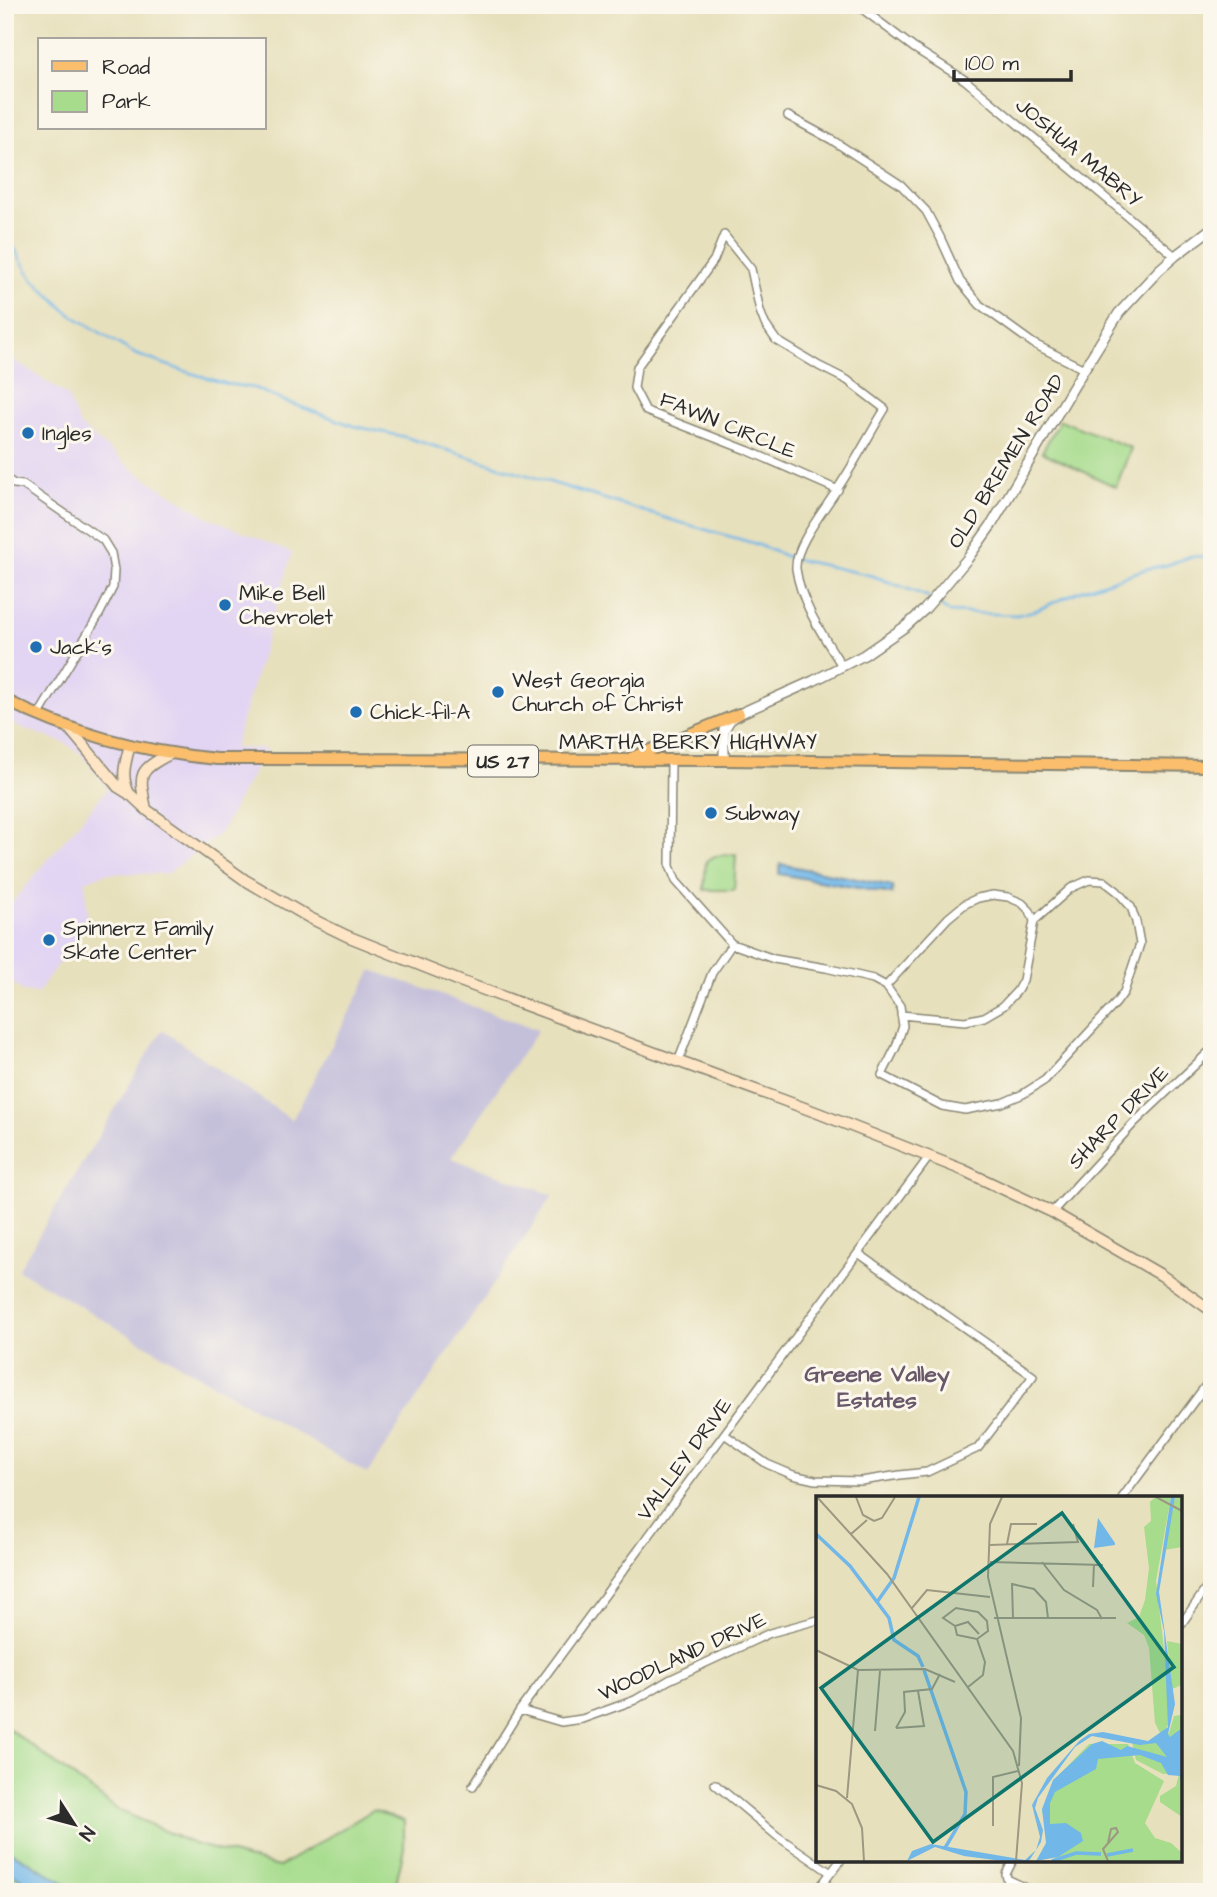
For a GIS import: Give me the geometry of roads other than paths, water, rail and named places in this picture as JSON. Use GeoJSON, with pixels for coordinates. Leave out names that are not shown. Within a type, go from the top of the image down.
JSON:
{"type":"FeatureCollection","features":[{"type":"Feature","properties":{"kind":"main road","name":"MARTHA BERRY HIGHWAY"},"geometry":{"type":"LineString","coordinates":[[5,700],[69,728],[130,746],[170,754],[242,760],[724,760],[1212,766]]}},
{"type":"Feature","properties":{"kind":"main road"},"geometry":{"type":"LineString","coordinates":[[626,760],[739,714]]}},
{"type":"Feature","properties":{"kind":"main road"},"geometry":{"type":"LineString","coordinates":[[69,728],[146,810],[245,880],[310,918],[347,936],[515,1002],[963,1170],[1052,1212],[1161,1275],[1212,1311]]}},
{"type":"Feature","properties":{"kind":"main road"},"geometry":{"type":"LineString","coordinates":[[121,784],[130,746]]}},
{"type":"Feature","properties":{"kind":"main road"},"geometry":{"type":"LineString","coordinates":[[146,810],[143,774],[150,765],[170,754]]}},
{"type":"Feature","properties":{"kind":"street","name":"JOSHUA MABRY"},"geometry":{"type":"LineString","coordinates":[[857,5],[914,48],[965,80],[1175,256]]}},
{"type":"Feature","properties":{"kind":"street"},"geometry":{"type":"LineString","coordinates":[[788,116],[832,140],[901,185],[926,211],[960,281],[980,305],[1034,344],[1084,369]]}},
{"type":"Feature","properties":{"kind":"street","name":"OLD BREMEN ROAD"},"geometry":{"type":"LineString","coordinates":[[739,714],[842,667],[884,642],[906,626],[941,592],[1003,507],[1119,313],[1175,256],[1212,228]]}},
{"type":"Feature","properties":{"kind":"street","name":"FAWN CIRCLE"},"geometry":{"type":"LineString","coordinates":[[838,489],[646,411],[634,388],[637,367],[714,260],[724,235],[751,269],[760,311],[776,340],[847,380],[885,409],[838,489],[806,536],[796,565],[807,605],[842,667]]}},
{"type":"Feature","properties":{"kind":"street"},"geometry":{"type":"LineString","coordinates":[[5,478],[14,484],[23,485],[103,540],[111,552],[114,570],[113,587],[106,601],[38,716]]}},
{"type":"Feature","properties":{"kind":"street"},"geometry":{"type":"LineString","coordinates":[[724,760],[724,730],[730,720],[739,714]]}},
{"type":"Feature","properties":{"kind":"street"},"geometry":{"type":"LineString","coordinates":[[671,761],[670,866],[676,881],[733,944],[774,959],[873,979],[886,986],[900,1006],[902,1026],[896,1047],[881,1075],[942,1106],[965,1110],[1002,1103],[1023,1094],[1045,1080],[1124,992],[1140,944],[1131,907],[1117,891],[1104,881],[1088,880],[1071,888],[1034,921]]}},
{"type":"Feature","properties":{"kind":"street"},"geometry":{"type":"LineString","coordinates":[[886,986],[948,918],[965,904],[993,895],[1022,903],[1030,911],[1034,921],[1023,980],[1003,1006],[984,1017],[965,1021],[901,1015]]}},
{"type":"Feature","properties":{"kind":"street"},"geometry":{"type":"LineString","coordinates":[[678,1062],[712,974],[733,944]]}},
{"type":"Feature","properties":{"kind":"street","name":"SHARP DRIVE"},"geometry":{"type":"LineString","coordinates":[[1052,1212],[1135,1122],[1212,1049]]}},
{"type":"Feature","properties":{"kind":"street","name":"VALLEY DRIVE"},"geometry":{"type":"LineString","coordinates":[[473,1786],[520,1710],[929,1157]]}},
{"type":"Feature","properties":{"kind":"street"},"geometry":{"type":"LineString","coordinates":[[724,1434],[767,1465],[815,1480],[861,1481],[927,1472],[978,1448],[1033,1376],[858,1253]]}},
{"type":"Feature","properties":{"kind":"street"},"geometry":{"type":"LineString","coordinates":[[1123,1496],[1212,1377]]}},
{"type":"Feature","properties":{"kind":"street"},"geometry":{"type":"LineString","coordinates":[[1182,1623],[1212,1580]]}},
{"type":"Feature","properties":{"kind":"street","name":"WOODLAND DRIVE"},"geometry":{"type":"LineString","coordinates":[[520,1710],[561,1722],[582,1719],[635,1700],[670,1680],[770,1633],[816,1621]]}},
{"type":"Feature","properties":{"kind":"street"},"geometry":{"type":"LineString","coordinates":[[715,1784],[777,1836],[831,1873]]}},
{"type":"Feature","properties":{"kind":"street"},"geometry":{"type":"LineString","coordinates":[[816,1892],[839,1862]]}},
{"type":"Feature","properties":{"kind":"street"},"geometry":{"type":"LineString","coordinates":[[1012,1862],[1006,1874],[1007,1879],[1035,1892]]}},
{"type":"Feature","properties":{"kind":"water"},"geometry":{"type":"Polygon","coordinates":[[[780,864],[893,886],[892,894],[779,874],[780,864]]]}},
{"type":"Feature","properties":{"kind":"water"},"geometry":{"type":"Polygon","coordinates":[[[5,1848],[80,1892],[43,1892],[5,1869],[5,1848]]]}},
{"type":"Feature","properties":{"kind":"waterway"},"geometry":{"type":"LineString","coordinates":[[5,231],[34,280],[70,314],[135,354],[227,384],[254,388],[354,426],[405,437],[753,543],[790,558],[873,576],[929,597]]}},
{"type":"Feature","properties":{"kind":"waterway"},"geometry":{"type":"LineString","coordinates":[[938,604],[949,612],[1017,615],[1146,569],[1191,556],[1212,558]]}},
{"type":"Feature","properties":{"kind":"place","name":"Ingles"},"geometry":{"type":"Point","coordinates":[28,433]}},
{"type":"Feature","properties":{"kind":"place","name":"Mike Bell Chevrolet"},"geometry":{"type":"Point","coordinates":[225,605]}},
{"type":"Feature","properties":{"kind":"place","name":"Jack's"},"geometry":{"type":"Point","coordinates":[36,647]}},
{"type":"Feature","properties":{"kind":"place","name":"West Georgia Church of Christ"},"geometry":{"type":"Point","coordinates":[498,692]}},
{"type":"Feature","properties":{"kind":"place","name":"Chick-fil-A"},"geometry":{"type":"Point","coordinates":[356,712]}},
{"type":"Feature","properties":{"kind":"place","name":"Subway"},"geometry":{"type":"Point","coordinates":[711,813]}},
{"type":"Feature","properties":{"kind":"place","name":"Spinnerz Family Skate Center"},"geometry":{"type":"Point","coordinates":[49,940]}},
{"type":"Feature","properties":{"kind":"district","name":"Greene Valley Estates"},"geometry":{"type":"Point","coordinates":[877,1386]}}]}
